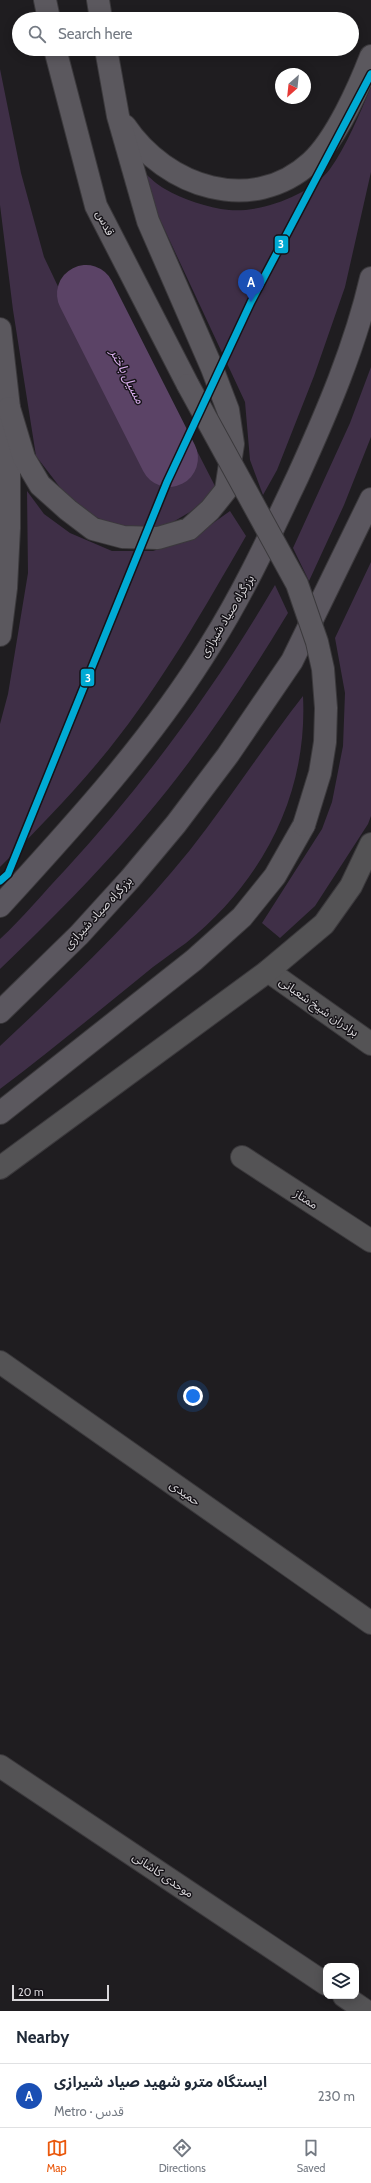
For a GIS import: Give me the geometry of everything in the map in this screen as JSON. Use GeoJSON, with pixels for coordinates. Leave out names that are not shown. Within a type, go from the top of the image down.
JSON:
{"type":"FeatureCollection","features":[{"type":"Feature","properties":{"kind":"highway","name":"بزرگراه صیاد شیرازی"},"geometry":{"type":"LineString","coordinates":[[0,906],[114,779],[178,694],[211,644],[255,568],[325,417],[346,362],[371,278]]}},
{"type":"Feature","properties":{"kind":"highway","name":"بزرگراه صیاد شیرازی"},"geometry":{"type":"LineString","coordinates":[[0,1012],[79,935],[130,880],[176,824],[228,755],[292,661],[371,499]]}},
{"type":"Feature","properties":{"kind":"main road"},"geometry":{"type":"LineString","coordinates":[[45,0],[48,12]]}},
{"type":"Feature","properties":{"kind":"main road"},"geometry":{"type":"LineString","coordinates":[[98,0],[100,12]]}},
{"type":"Feature","properties":{"kind":"main road","name":"قدس"},"geometry":{"type":"LineString","coordinates":[[0,1113],[194,960],[242,917],[276,876],[304,825],[320,773],[325,742],[326,708],[323,669],[317,642],[297,584],[188,385],[96,206],[57,56]]}},
{"type":"Feature","properties":{"kind":"main road"},"geometry":{"type":"LineString","coordinates":[[9,408],[24,458],[40,485],[68,510],[93,529],[123,537],[158,538],[189,529],[210,510],[226,490],[233,444],[228,410],[212,368],[148,221],[118,116],[107,56]]}},
{"type":"Feature","properties":{"kind":"main road"},"geometry":{"type":"LineString","coordinates":[[118,116],[144,150],[168,170],[219,190],[241,191],[263,188],[280,183],[299,171],[322,150],[346,111],[371,56]]}},
{"type":"Feature","properties":{"kind":"main road"},"geometry":{"type":"LineString","coordinates":[[0,329],[9,408],[9,536],[6,588],[0,635]]}},
{"type":"Feature","properties":{"kind":"street"},"geometry":{"type":"LineString","coordinates":[[0,1168],[268,971],[324,924],[351,886],[371,844]]}},
{"type":"Feature","properties":{"kind":"street","name":"برادران شیخ شعبانی"},"geometry":{"type":"LineString","coordinates":[[268,971],[371,1044]]}},
{"type":"Feature","properties":{"kind":"street","name":"ممتاز"},"geometry":{"type":"LineString","coordinates":[[242,1157],[371,1241]]}},
{"type":"Feature","properties":{"kind":"street","name":"حمیدی"},"geometry":{"type":"LineString","coordinates":[[0,1362],[371,1623]]}},
{"type":"Feature","properties":{"kind":"street","name":"موحدی کاشانی"},"geometry":{"type":"LineString","coordinates":[[0,1766],[323,1982]]}},
{"type":"Feature","properties":{"kind":"street"},"geometry":{"type":"LineString","coordinates":[[348,1999],[366,2011]]}},
{"type":"Feature","properties":{"kind":"shaded area"},"geometry":{"type":"Polygon","coordinates":[[[0,69],[21,173],[44,257],[147,474],[195,447],[217,490],[190,512],[166,526],[133,528],[108,523],[86,512],[69,499],[36,456],[13,310],[0,205],[0,69]]]}},
{"type":"Feature","properties":{"kind":"shaded area"},"geometry":{"type":"Polygon","coordinates":[[[371,87],[371,172],[345,287],[314,376],[277,470],[263,495],[250,460],[245,402],[155,209],[143,172],[172,193],[187,200],[213,207],[229,210],[255,209],[284,200],[310,187],[330,169],[347,140],[371,87]]]}},
{"type":"Feature","properties":{"kind":"shaded area"},"geometry":{"type":"Polygon","coordinates":[[[371,367],[371,437],[344,505],[309,581],[293,548],[350,423],[371,367]]]}},
{"type":"Feature","properties":{"kind":"shaded area"},"geometry":{"type":"Polygon","coordinates":[[[27,491],[44,514],[70,533],[112,551],[153,551],[195,536],[230,511],[246,536],[182,645],[165,672],[128,724],[70,795],[0,867],[0,724],[8,694],[28,573],[27,491]]]}},
{"type":"Feature","properties":{"kind":"shaded area"},"geometry":{"type":"Polygon","coordinates":[[[371,562],[371,816],[368,824],[315,906],[280,938],[262,923],[322,829],[332,802],[343,746],[345,693],[335,638],[371,562]]]}},
{"type":"Feature","properties":{"kind":"shaded area"},"geometry":{"type":"Polygon","coordinates":[[[275,585],[288,613],[265,651],[215,726],[168,790],[123,843],[75,895],[0,969],[0,939],[25,914],[95,837],[151,769],[178,734],[228,661],[275,585]]]}},
{"type":"Feature","properties":{"kind":"shaded area"},"geometry":{"type":"Polygon","coordinates":[[[303,696],[303,733],[298,768],[288,802],[275,834],[258,864],[237,893],[213,919],[186,943],[153,967],[0,1089],[0,1046],[50,999],[146,902],[190,850],[303,696]]]}},
{"type":"Feature","properties":{"kind":"waterway","name":"مسیل باختر"},"geometry":{"type":"LineString","coordinates":[[86,294],[169,458]]}},
{"type":"Feature","properties":{"kind":"transit line","name":"3"},"geometry":{"type":"LineString","coordinates":[[0,881],[8,874],[167,482],[251,302],[371,74]]}},
{"type":"Feature","properties":{"kind":"place","name":"ایستگاه مترو شهید صیاد شیرازی"},"geometry":{"type":"Point","coordinates":[251,302]}}]}
